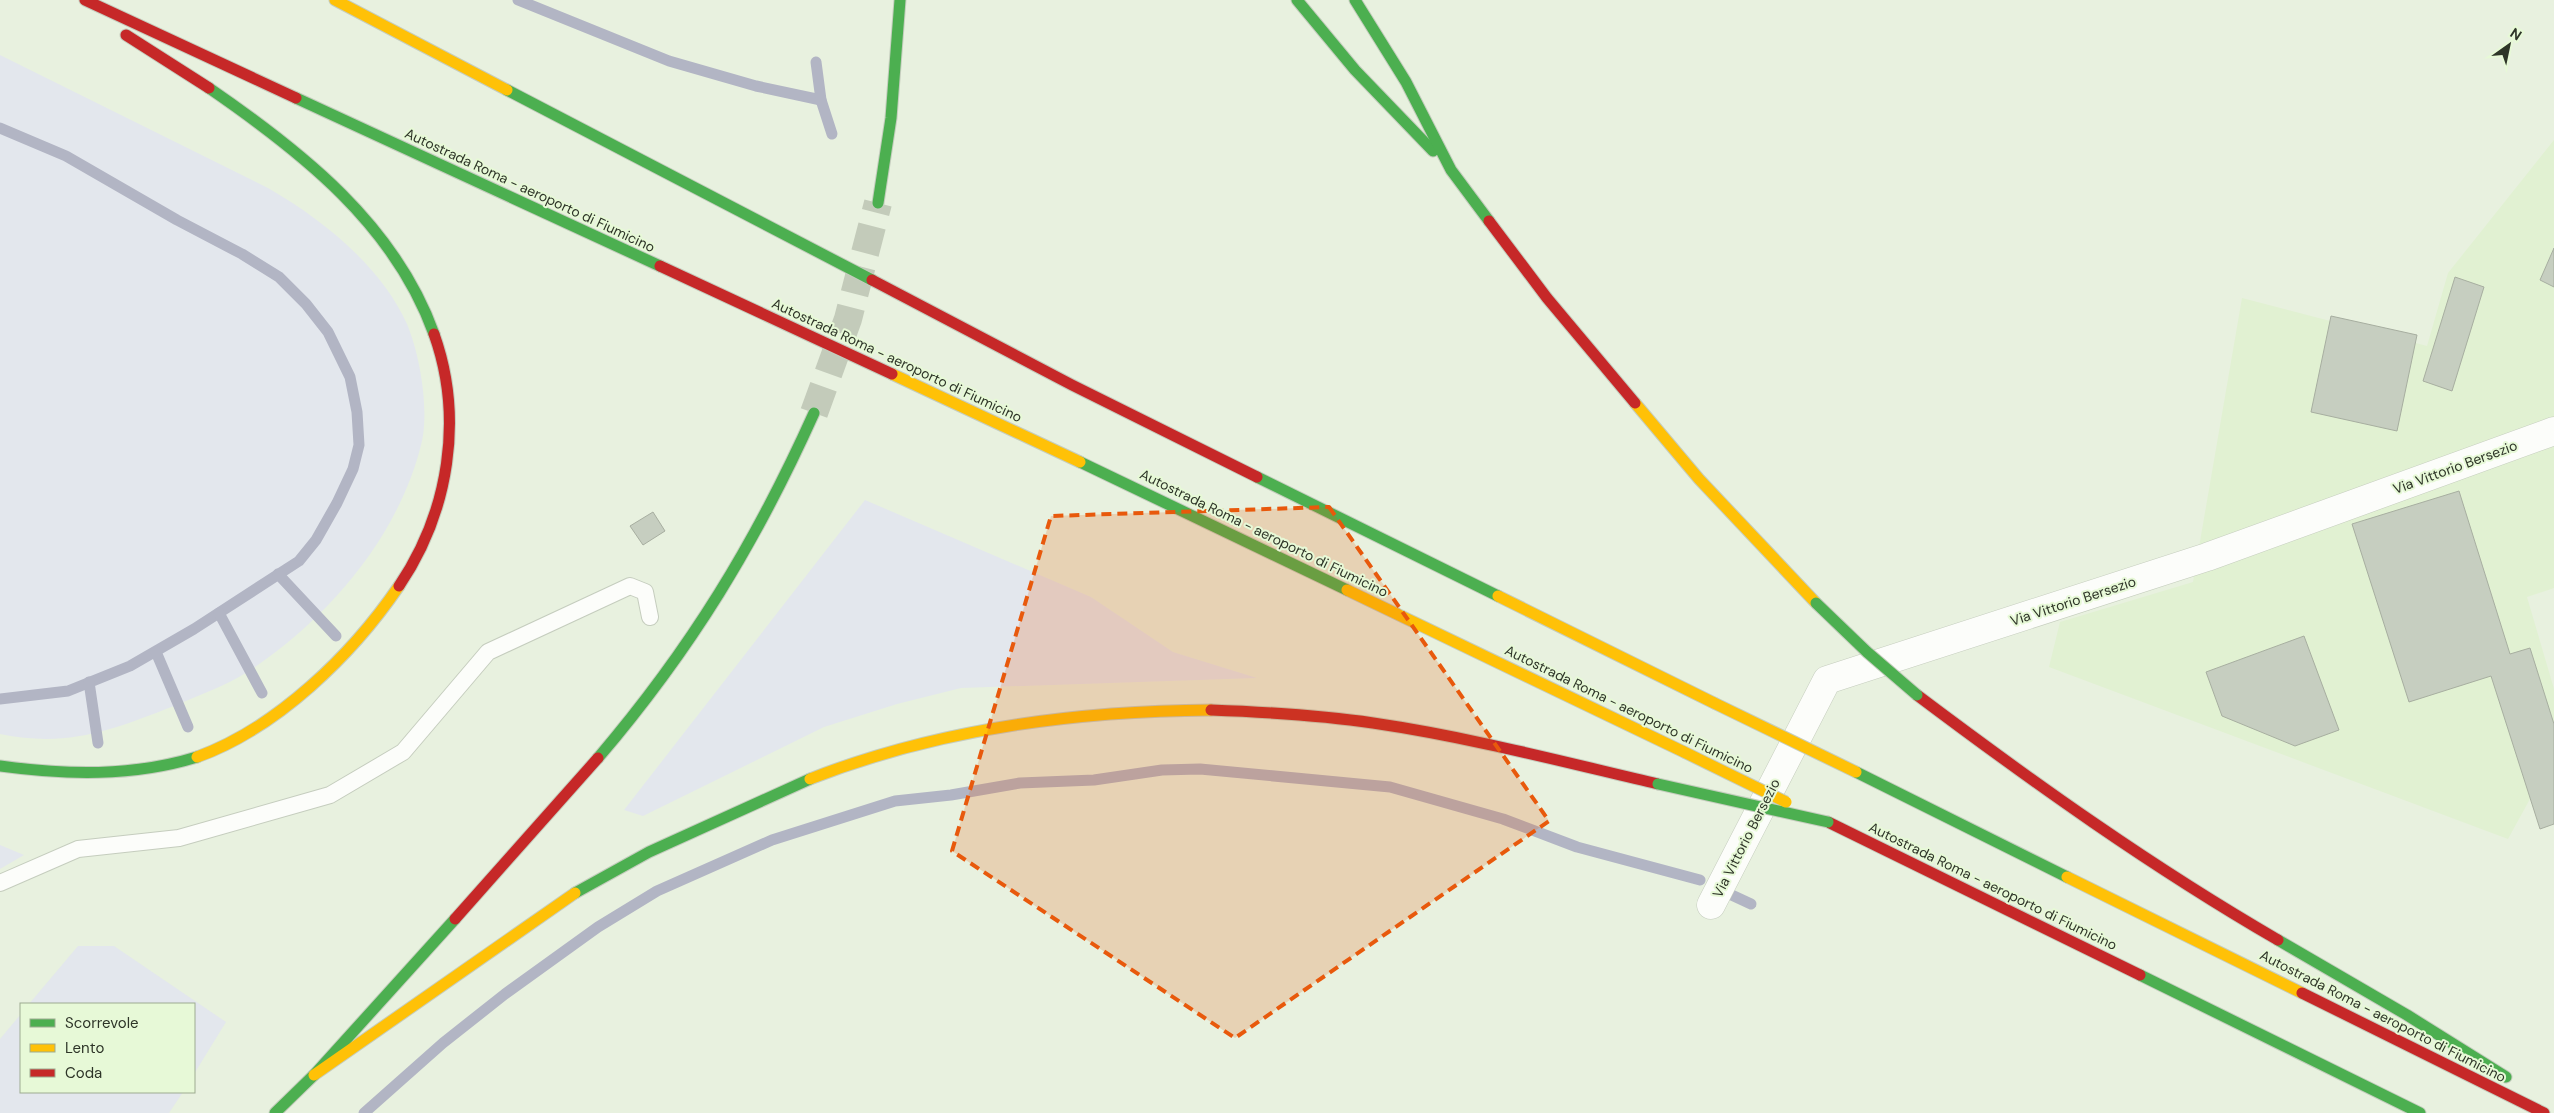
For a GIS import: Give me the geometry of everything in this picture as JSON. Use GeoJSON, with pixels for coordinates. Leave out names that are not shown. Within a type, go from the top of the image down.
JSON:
{"type":"FeatureCollection","features":[{"type":"Feature","properties":{"kind":"highway"},"geometry":{"type":"LineString","coordinates":[[0,766],[32,770],[90,771],[150,768],[200,756],[260,724],[338,662],[374,623],[395,595],[412,567],[432,522],[443,488],[449,455],[451,408],[448,377],[440,346],[414,286],[382,237],[345,196],[268,130],[199,80],[69,0]]}},
{"type":"Feature","properties":{"kind":"highway","name":"Autostrada Roma - aeroporto di Fiumicino"},"geometry":{"type":"LineString","coordinates":[[86,0],[1046,445],[1828,822],[2420,1113]]}},
{"type":"Feature","properties":{"kind":"highway","name":"Autostrada Roma - aeroporto di Fiumicino"},"geometry":{"type":"LineString","coordinates":[[335,0],[1072,385],[2544,1113]]}},
{"type":"Feature","properties":{"kind":"highway"},"geometry":{"type":"LineString","coordinates":[[878,203],[891,118],[900,0]]}},
{"type":"Feature","properties":{"kind":"highway"},"geometry":{"type":"LineString","coordinates":[[1297,0],[1355,70],[1452,170],[1547,298],[1652,425],[1749,533],[1816,603],[1867,652],[1917,695],[2031,781],[2149,861],[2242,920],[2407,1015],[2513,1081]]}},
{"type":"Feature","properties":{"kind":"highway"},"geometry":{"type":"LineString","coordinates":[[1355,0],[1406,82],[1452,170]]}},
{"type":"Feature","properties":{"kind":"highway"},"geometry":{"type":"LineString","coordinates":[[275,1113],[314,1075],[562,801],[675,661],[749,546],[814,413]]}},
{"type":"Feature","properties":{"kind":"highway"},"geometry":{"type":"LineString","coordinates":[[314,1075],[527,925],[629,862],[741,809],[847,766],[938,740],[1029,724],[1098,714],[1170,710],[1243,711],[1374,724],[1486,744],[1828,822]]}},
{"type":"Feature","properties":{"kind":"highway"},"geometry":{"type":"LineString","coordinates":[[2538,1096],[2554,1107]]}},
{"type":"Feature","properties":{"kind":"street","name":"Via Vittorio Bersezio"},"geometry":{"type":"LineString","coordinates":[[1712,905],[1827,680],[2207,557],[2554,431]]}},
{"type":"Feature","properties":{"kind":"lane"},"geometry":{"type":"LineString","coordinates":[[0,883],[78,849],[179,838],[330,795],[403,752],[488,652],[630,586],[645,592],[650,618]]}},
{"type":"Feature","properties":{"kind":"highlighted area"},"geometry":{"type":"Polygon","coordinates":[[[1329,507],[1549,821],[1235,1038],[952,851],[1051,516],[1329,507]]]}},
{"type":"Feature","properties":{"kind":"shaded area"},"geometry":{"type":"Polygon","coordinates":[[[0,55],[268,188],[329,229],[366,264],[396,303],[412,337],[424,398],[422,441],[412,476],[397,509],[379,541],[357,571],[333,600],[307,626],[249,671],[222,686],[110,729],[69,738],[24,738],[0,734],[0,55]]]}},
{"type":"Feature","properties":{"kind":"shaded area"},"geometry":{"type":"Polygon","coordinates":[[[2554,140],[2554,588],[2527,597],[2554,689],[2554,755],[2508,839],[2049,667],[2060,622],[2193,582],[2242,298],[2427,346],[2448,273],[2554,140]]]}},
{"type":"Feature","properties":{"kind":"shaded area"},"geometry":{"type":"Polygon","coordinates":[[[865,500],[1091,597],[1173,652],[1257,678],[961,688],[897,704],[824,727],[643,816],[624,810],[865,500]]]}},
{"type":"Feature","properties":{"kind":"shaded area"},"geometry":{"type":"Polygon","coordinates":[[[0,845],[24,855],[0,869],[0,845]]]}},
{"type":"Feature","properties":{"kind":"shaded area"},"geometry":{"type":"Polygon","coordinates":[[[78,946],[114,946],[226,1022],[195,1072],[195,1003],[30,1003],[78,946]]]}},
{"type":"Feature","properties":{"kind":"shaded area"},"geometry":{"type":"Polygon","coordinates":[[[20,1015],[20,1093],[182,1093],[169,1113],[0,1113],[0,1039],[20,1015]]]}},
{"type":"Feature","properties":{"kind":"building"},"geometry":{"type":"Polygon","coordinates":[[[2554,248],[2554,287],[2540,280],[2554,248]]]}},
{"type":"Feature","properties":{"kind":"building"},"geometry":{"type":"Polygon","coordinates":[[[2455,277],[2484,287],[2452,391],[2423,381],[2455,277]]]}},
{"type":"Feature","properties":{"kind":"building"},"geometry":{"type":"Polygon","coordinates":[[[2331,316],[2417,335],[2397,431],[2311,412],[2331,316]]]}},
{"type":"Feature","properties":{"kind":"building"},"geometry":{"type":"Polygon","coordinates":[[[2459,491],[2510,654],[2530,648],[2554,724],[2554,824],[2540,829],[2491,676],[2409,702],[2352,524],[2459,491]]]}},
{"type":"Feature","properties":{"kind":"building"},"geometry":{"type":"Polygon","coordinates":[[[653,512],[665,531],[643,545],[630,526],[653,512]]]}},
{"type":"Feature","properties":{"kind":"building"},"geometry":{"type":"Polygon","coordinates":[[[2304,636],[2339,730],[2295,746],[2222,716],[2206,672],[2304,636]]]}},
{"type":"Feature","properties":{"kind":"waterway"},"geometry":{"type":"LineString","coordinates":[[518,0],[669,61],[756,86],[821,100]]}},
{"type":"Feature","properties":{"kind":"waterway"},"geometry":{"type":"LineString","coordinates":[[816,62],[821,100],[832,134]]}},
{"type":"Feature","properties":{"kind":"waterway"},"geometry":{"type":"LineString","coordinates":[[0,128],[66,156],[177,220],[242,254],[279,277],[306,304],[328,332],[350,377],[357,412],[359,445],[353,469],[337,503],[316,540],[299,561],[194,629],[130,666],[68,691],[0,699]]}},
{"type":"Feature","properties":{"kind":"waterway"},"geometry":{"type":"LineString","coordinates":[[278,574],[336,636]]}},
{"type":"Feature","properties":{"kind":"waterway"},"geometry":{"type":"LineString","coordinates":[[219,613],[262,693]]}},
{"type":"Feature","properties":{"kind":"waterway"},"geometry":{"type":"LineString","coordinates":[[156,652],[188,727]]}},
{"type":"Feature","properties":{"kind":"waterway"},"geometry":{"type":"LineString","coordinates":[[89,682],[98,743]]}},
{"type":"Feature","properties":{"kind":"waterway"},"geometry":{"type":"LineString","coordinates":[[364,1113],[443,1043],[505,994],[598,927],[657,891],[772,840],[895,801],[951,795],[1020,783],[1094,780],[1162,770],[1200,769],[1390,787],[1503,819],[1577,847],[1700,880]]}},
{"type":"Feature","properties":{"kind":"waterway"},"geometry":{"type":"LineString","coordinates":[[1723,891],[1751,904]]}},
{"type":"Feature","properties":{"kind":"tunnel"},"geometry":{"type":"LineString","coordinates":[[814,413],[848,319],[878,203]]}},
{"type":"Feature","properties":{"kind":"traffic: fast"},"geometry":{"type":"LineString","coordinates":[[878,203],[891,118],[900,0]]}},
{"type":"Feature","properties":{"kind":"traffic: fast"},"geometry":{"type":"LineString","coordinates":[[1297,0],[1355,70],[1433,151]]}},
{"type":"Feature","properties":{"kind":"traffic: fast"},"geometry":{"type":"LineString","coordinates":[[1355,0],[1406,82],[1451,170],[1489,221]]}},
{"type":"Feature","properties":{"kind":"traffic: fast"},"geometry":{"type":"LineString","coordinates":[[209,88],[278,138],[342,194],[370,225],[395,259],[417,295],[434,334]]}},
{"type":"Feature","properties":{"kind":"traffic: fast"},"geometry":{"type":"LineString","coordinates":[[507,90],[872,280]]}},
{"type":"Feature","properties":{"kind":"traffic: fast"},"geometry":{"type":"LineString","coordinates":[[296,98],[660,266]]}},
{"type":"Feature","properties":{"kind":"traffic: fast"},"geometry":{"type":"LineString","coordinates":[[598,758],[663,677],[719,594],[768,507],[814,413]]}},
{"type":"Feature","properties":{"kind":"traffic: fast"},"geometry":{"type":"LineString","coordinates":[[1080,462],[1347,590]]}},
{"type":"Feature","properties":{"kind":"traffic: fast"},"geometry":{"type":"LineString","coordinates":[[1257,477],[1498,596]]}},
{"type":"Feature","properties":{"kind":"traffic: fast"},"geometry":{"type":"LineString","coordinates":[[1816,603],[1867,652],[1917,695]]}},
{"type":"Feature","properties":{"kind":"traffic: fast"},"geometry":{"type":"LineString","coordinates":[[0,766],[49,771],[124,771],[148,768],[197,757]]}},
{"type":"Feature","properties":{"kind":"traffic: fast"},"geometry":{"type":"LineString","coordinates":[[1856,772],[2067,877]]}},
{"type":"Feature","properties":{"kind":"traffic: fast"},"geometry":{"type":"LineString","coordinates":[[575,893],[649,852],[810,779]]}},
{"type":"Feature","properties":{"kind":"traffic: fast"},"geometry":{"type":"LineString","coordinates":[[1658,784],[1828,822]]}},
{"type":"Feature","properties":{"kind":"traffic: fast"},"geometry":{"type":"LineString","coordinates":[[275,1113],[314,1075],[455,919]]}},
{"type":"Feature","properties":{"kind":"traffic: fast"},"geometry":{"type":"LineString","coordinates":[[2278,940],[2407,1015],[2506,1077]]}},
{"type":"Feature","properties":{"kind":"traffic: fast"},"geometry":{"type":"LineString","coordinates":[[2140,975],[2420,1113]]}},
{"type":"Feature","properties":{"kind":"traffic: slow"},"geometry":{"type":"LineString","coordinates":[[335,0],[507,90]]}},
{"type":"Feature","properties":{"kind":"traffic: slow"},"geometry":{"type":"LineString","coordinates":[[892,374],[1080,462]]}},
{"type":"Feature","properties":{"kind":"traffic: slow"},"geometry":{"type":"LineString","coordinates":[[1635,403],[1699,479],[1816,603]]}},
{"type":"Feature","properties":{"kind":"traffic: slow"},"geometry":{"type":"LineString","coordinates":[[197,757],[227,744],[256,728],[310,686],[336,663],[359,638],[399,586]]}},
{"type":"Feature","properties":{"kind":"traffic: slow"},"geometry":{"type":"LineString","coordinates":[[1347,590],[1684,752]]}},
{"type":"Feature","properties":{"kind":"traffic: slow"},"geometry":{"type":"LineString","coordinates":[[1498,596],[1714,703]]}},
{"type":"Feature","properties":{"kind":"traffic: slow"},"geometry":{"type":"LineString","coordinates":[[1714,703],[1856,772]]}},
{"type":"Feature","properties":{"kind":"traffic: slow"},"geometry":{"type":"LineString","coordinates":[[810,779],[907,747],[1007,726],[1109,714],[1211,710]]}},
{"type":"Feature","properties":{"kind":"traffic: slow"},"geometry":{"type":"LineString","coordinates":[[1684,752],[1786,802]]}},
{"type":"Feature","properties":{"kind":"traffic: slow"},"geometry":{"type":"LineString","coordinates":[[2067,877],[2302,993]]}},
{"type":"Feature","properties":{"kind":"traffic: slow"},"geometry":{"type":"LineString","coordinates":[[314,1075],[575,893]]}},
{"type":"Feature","properties":{"kind":"traffic: jam"},"geometry":{"type":"LineString","coordinates":[[85,0],[296,98]]}},
{"type":"Feature","properties":{"kind":"traffic: jam"},"geometry":{"type":"LineString","coordinates":[[126,35],[209,88]]}},
{"type":"Feature","properties":{"kind":"traffic: jam"},"geometry":{"type":"LineString","coordinates":[[1489,221],[1547,298],[1635,403]]}},
{"type":"Feature","properties":{"kind":"traffic: jam"},"geometry":{"type":"LineString","coordinates":[[660,266],[892,374]]}},
{"type":"Feature","properties":{"kind":"traffic: jam"},"geometry":{"type":"LineString","coordinates":[[872,280],[1072,385],[1257,477]]}},
{"type":"Feature","properties":{"kind":"traffic: jam"},"geometry":{"type":"LineString","coordinates":[[399,586],[416,557],[430,527],[440,496],[446,464],[449,431],[448,398],[443,366],[434,334]]}},
{"type":"Feature","properties":{"kind":"traffic: jam"},"geometry":{"type":"LineString","coordinates":[[1917,695],[2005,760],[2139,854],[2278,940]]}},
{"type":"Feature","properties":{"kind":"traffic: jam"},"geometry":{"type":"LineString","coordinates":[[1211,710],[1312,716],[1409,729],[1516,750],[1658,784]]}},
{"type":"Feature","properties":{"kind":"traffic: jam"},"geometry":{"type":"LineString","coordinates":[[455,919],[598,758]]}},
{"type":"Feature","properties":{"kind":"traffic: jam"},"geometry":{"type":"LineString","coordinates":[[1828,822],[2140,975]]}},
{"type":"Feature","properties":{"kind":"traffic: jam"},"geometry":{"type":"LineString","coordinates":[[2302,993],[2544,1113]]}}]}
